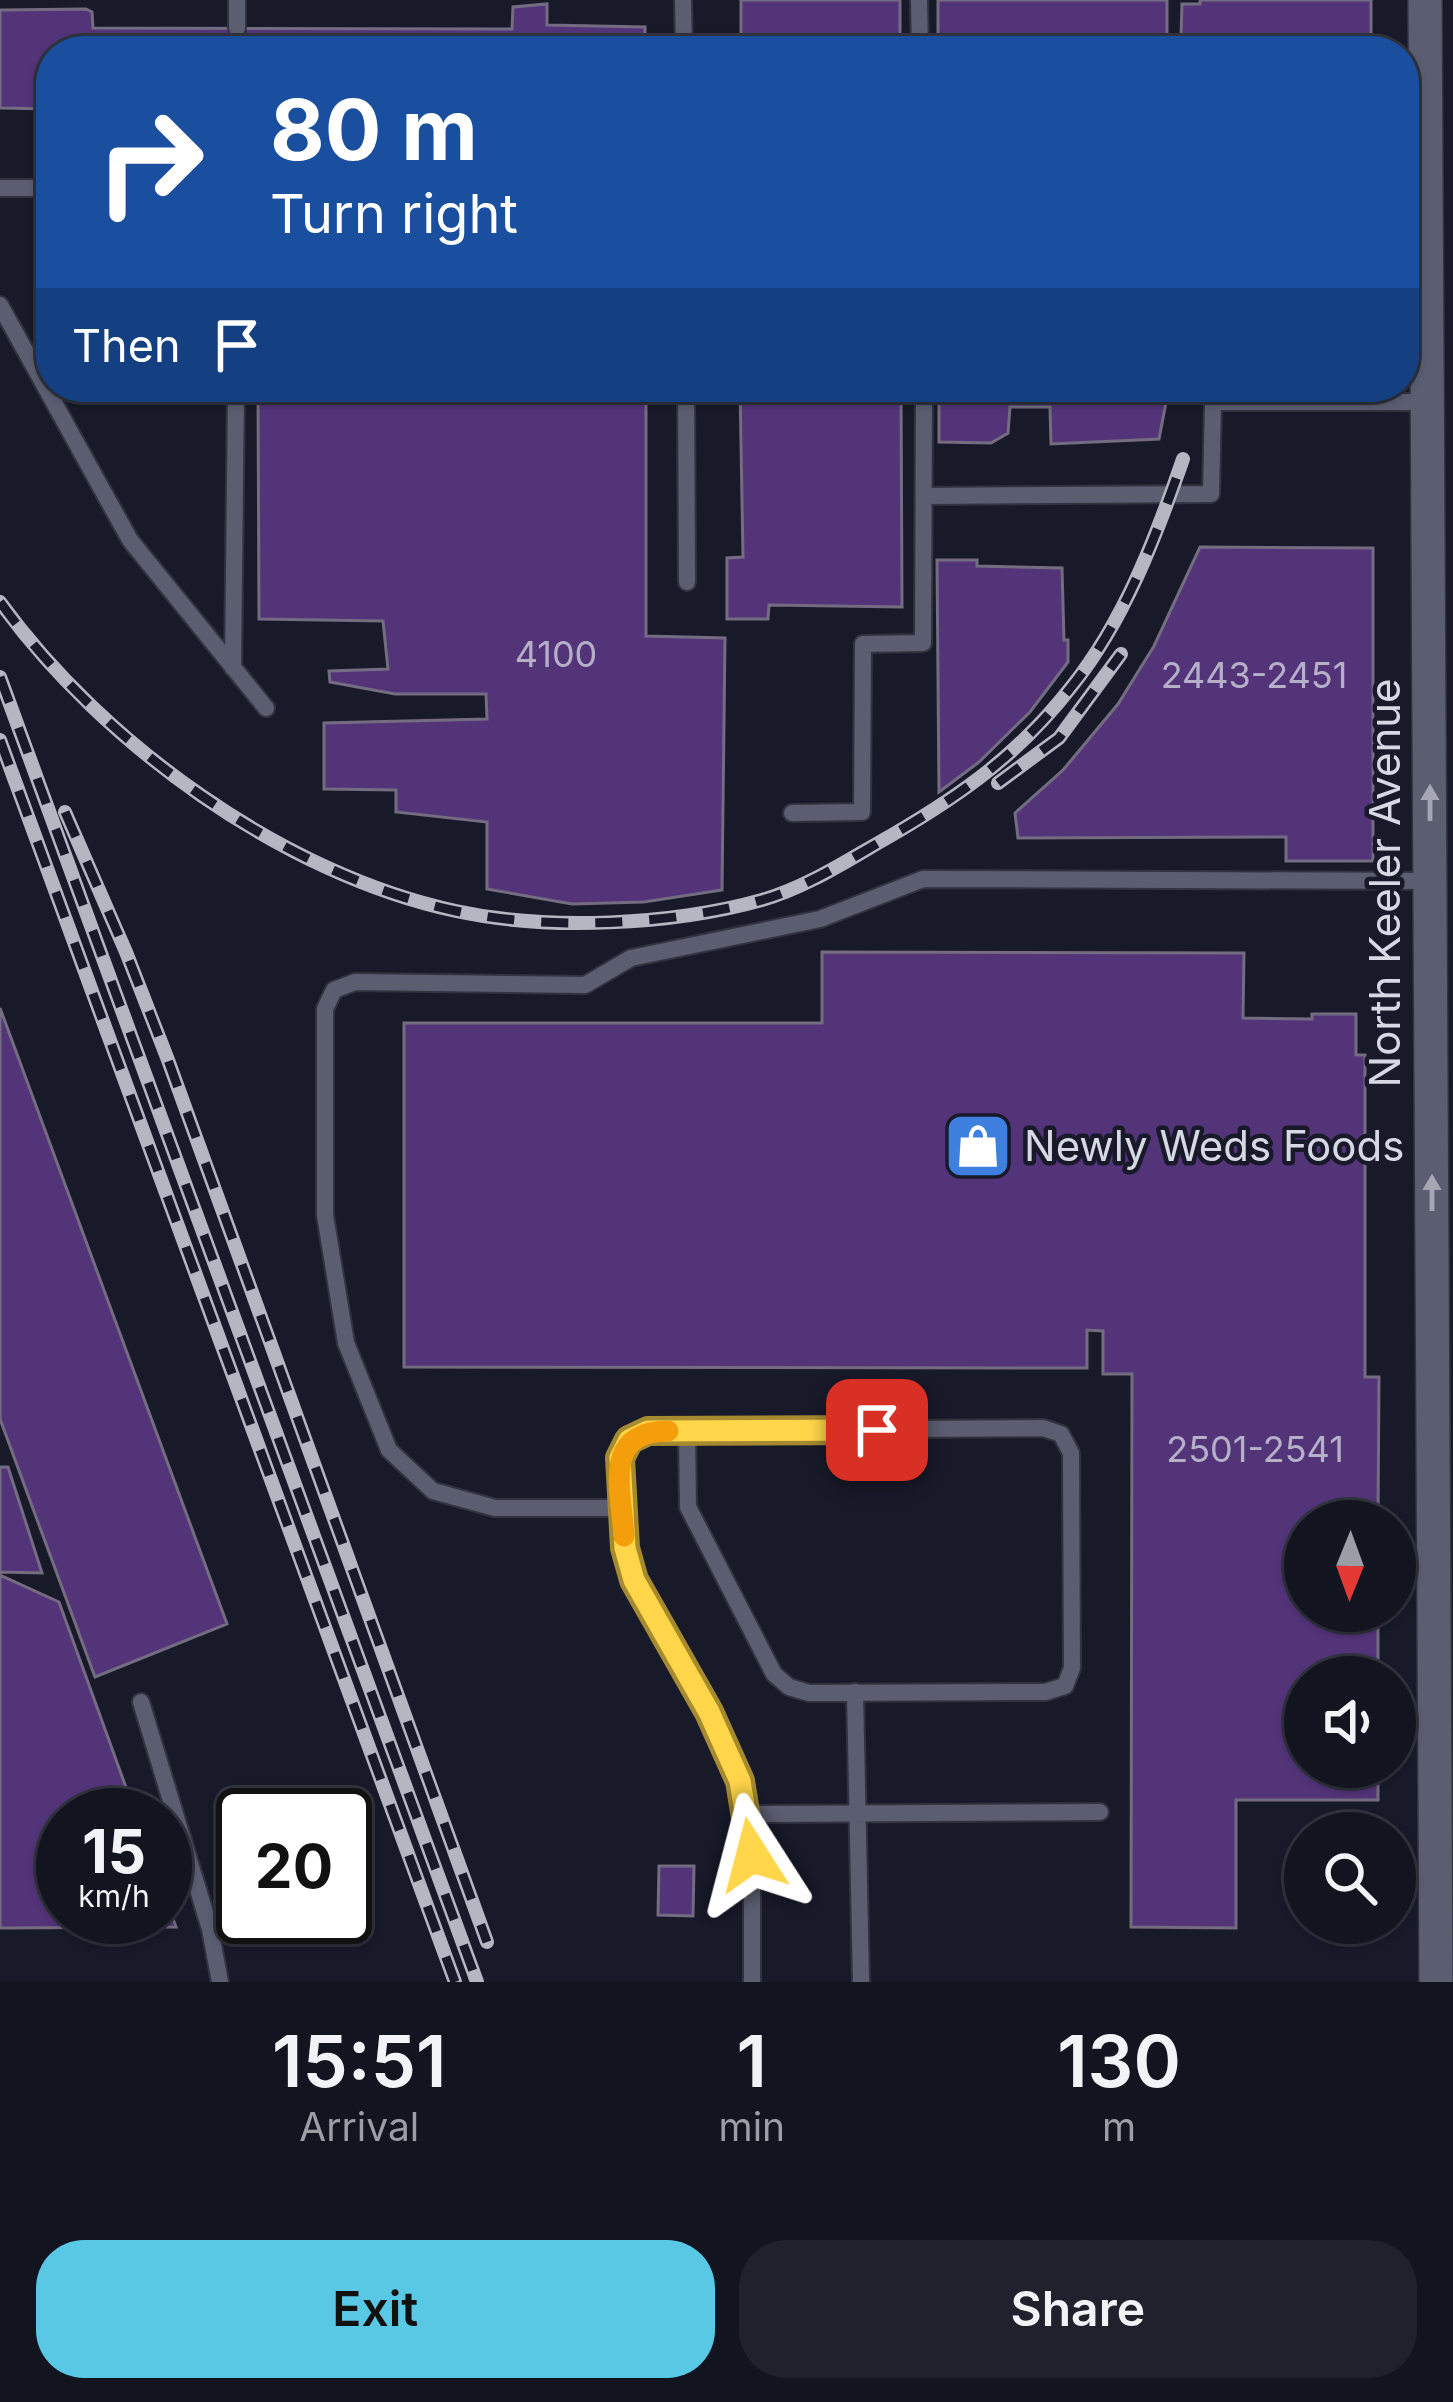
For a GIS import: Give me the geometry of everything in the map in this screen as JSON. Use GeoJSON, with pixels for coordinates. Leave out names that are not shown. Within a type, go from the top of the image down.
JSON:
{"type":"FeatureCollection","features":[{"type":"Feature","properties":{"kind":"street","name":"North Keeler Avenue"},"geometry":{"type":"LineString","coordinates":[[1425,0],[1433,153],[1428,402],[1430,880],[1442,930],[1444,1719],[1436,1982]]}},
{"type":"Feature","properties":{"kind":"lane"},"geometry":{"type":"LineString","coordinates":[[237,0],[237,28]]}},
{"type":"Feature","properties":{"kind":"lane"},"geometry":{"type":"LineString","coordinates":[[683,0],[684,36]]}},
{"type":"Feature","properties":{"kind":"lane"},"geometry":{"type":"LineString","coordinates":[[919,0],[920,36]]}},
{"type":"Feature","properties":{"kind":"lane"},"geometry":{"type":"LineString","coordinates":[[0,188],[36,188]]}},
{"type":"Feature","properties":{"kind":"lane"},"geometry":{"type":"LineString","coordinates":[[0,305],[36,370]]}},
{"type":"Feature","properties":{"kind":"lane"},"geometry":{"type":"LineString","coordinates":[[54,402],[130,540],[266,708]]}},
{"type":"Feature","properties":{"kind":"lane"},"geometry":{"type":"LineString","coordinates":[[233,668],[236,402]]}},
{"type":"Feature","properties":{"kind":"lane"},"geometry":{"type":"LineString","coordinates":[[686,402],[687,582]]}},
{"type":"Feature","properties":{"kind":"lane"},"geometry":{"type":"LineString","coordinates":[[792,813],[862,812],[863,644],[923,643],[924,402]]}},
{"type":"Feature","properties":{"kind":"lane"},"geometry":{"type":"LineString","coordinates":[[925,496],[1211,494],[1214,402],[1428,402]]}},
{"type":"Feature","properties":{"kind":"lane"},"geometry":{"type":"LineString","coordinates":[[622,1508],[495,1508],[434,1491],[389,1450],[346,1343],[325,1215],[326,1009],[334,990],[355,982],[585,985],[632,958],[820,919],[922,879],[1430,880]]}},
{"type":"Feature","properties":{"kind":"lane"},"geometry":{"type":"LineString","coordinates":[[687,1431],[688,1507],[774,1675],[788,1687],[809,1693],[1045,1692],[1065,1686],[1072,1668],[1071,1453],[1061,1434],[1043,1428],[648,1431],[629,1440],[620,1458],[625,1548],[634,1580],[709,1712],[740,1781],[752,1855],[752,1982]]}},
{"type":"Feature","properties":{"kind":"lane"},"geometry":{"type":"LineString","coordinates":[[854,1692],[861,1982]]}},
{"type":"Feature","properties":{"kind":"lane"},"geometry":{"type":"LineString","coordinates":[[141,1702],[210,1928],[220,1982]]}},
{"type":"Feature","properties":{"kind":"lane"},"geometry":{"type":"LineString","coordinates":[[745,1814],[1100,1812]]}},
{"type":"Feature","properties":{"kind":"building"},"geometry":{"type":"Polygon","coordinates":[[[741,0],[900,0],[900,36],[741,36],[741,0]]]}},
{"type":"Feature","properties":{"kind":"building"},"geometry":{"type":"Polygon","coordinates":[[[938,0],[1167,0],[1167,36],[938,36],[938,0]]]}},
{"type":"Feature","properties":{"kind":"building"},"geometry":{"type":"Polygon","coordinates":[[[1200,0],[1371,0],[1371,36],[1181,36],[1182,4],[1200,4],[1200,0]]]}},
{"type":"Feature","properties":{"kind":"building"},"geometry":{"type":"Polygon","coordinates":[[[547,4],[547,25],[645,27],[645,36],[36,36],[36,109],[0,108],[0,10],[86,9],[92,12],[93,28],[512,29],[513,7],[547,4]]]}},
{"type":"Feature","properties":{"kind":"building"},"geometry":{"type":"Polygon","coordinates":[[[258,402],[646,402],[646,636],[725,638],[722,890],[644,902],[572,904],[487,889],[487,822],[396,812],[396,790],[324,789],[324,723],[487,719],[486,694],[395,694],[330,682],[329,671],[388,669],[383,621],[259,619],[258,402]]]}},
{"type":"Feature","properties":{"kind":"building"},"geometry":{"type":"Polygon","coordinates":[[[740,402],[901,402],[902,607],[769,605],[768,619],[727,619],[727,558],[743,557],[740,402]]]}},
{"type":"Feature","properties":{"kind":"building"},"geometry":{"type":"Polygon","coordinates":[[[939,402],[1166,402],[1159,439],[1051,444],[1050,407],[1010,407],[1008,433],[991,443],[939,442],[939,402]]]}},
{"type":"Feature","properties":{"kind":"building"},"geometry":{"type":"Polygon","coordinates":[[[1200,547],[1373,548],[1373,861],[1286,861],[1286,837],[1018,838],[1015,813],[1063,770],[1118,704],[1154,646],[1200,547]]]}},
{"type":"Feature","properties":{"kind":"building"},"geometry":{"type":"Polygon","coordinates":[[[937,560],[1062,568],[1064,640],[1068,640],[1068,662],[1030,712],[979,762],[939,792],[937,560]]]}},
{"type":"Feature","properties":{"kind":"building"},"geometry":{"type":"Polygon","coordinates":[[[822,952],[1244,953],[1243,1018],[1356,1014],[1356,1055],[1365,1055],[1365,1377],[1379,1377],[1378,1500],[1284,1500],[1284,1632],[1378,1632],[1378,1656],[1284,1656],[1284,1788],[1378,1788],[1378,1800],[1236,1800],[1236,1928],[1131,1927],[1132,1374],[1103,1374],[1103,1331],[1087,1330],[1087,1368],[404,1367],[404,1023],[822,1023],[822,952]]]}},
{"type":"Feature","properties":{"kind":"building"},"geometry":{"type":"Polygon","coordinates":[[[0,1008],[227,1624],[95,1677],[0,1419],[0,1008]]]}},
{"type":"Feature","properties":{"kind":"building"},"geometry":{"type":"Polygon","coordinates":[[[0,1467],[8,1467],[42,1573],[0,1572],[0,1467]]]}},
{"type":"Feature","properties":{"kind":"building"},"geometry":{"type":"Polygon","coordinates":[[[0,1575],[59,1602],[126,1788],[36,1788],[36,1928],[0,1928],[0,1575]]]}},
{"type":"Feature","properties":{"kind":"building"},"geometry":{"type":"Polygon","coordinates":[[[659,1866],[694,1866],[693,1916],[658,1915],[659,1866]]]}},
{"type":"Feature","properties":{"kind":"railway"},"geometry":{"type":"LineString","coordinates":[[0,602],[42,655],[144,752],[202,796],[326,867],[391,893],[492,917],[570,923],[650,920],[762,900],[813,880],[943,803],[1011,752],[1072,686],[1107,634],[1150,548],[1183,459]]}},
{"type":"Feature","properties":{"kind":"railway"},"geometry":{"type":"LineString","coordinates":[[998,783],[1059,738],[1121,654]]}},
{"type":"Feature","properties":{"kind":"railway"},"geometry":{"type":"LineString","coordinates":[[0,677],[477,1982]]}},
{"type":"Feature","properties":{"kind":"railway"},"geometry":{"type":"LineString","coordinates":[[0,740],[455,1982]]}},
{"type":"Feature","properties":{"kind":"railway"},"geometry":{"type":"LineString","coordinates":[[65,812],[168,1060],[487,1942]]}},
{"type":"Feature","properties":{"kind":"slow traffic"},"geometry":{"type":"LineString","coordinates":[[624,1536],[620,1458],[629,1440],[648,1431],[668,1431]]}},
{"type":"Feature","properties":{"kind":"place","name":"Newly Weds Foods"},"geometry":{"type":"Point","coordinates":[978,1146]}},
{"type":"Feature","properties":{"kind":"route"},"geometry":{"type":"LineString","coordinates":[[752,1855],[740,1781],[709,1712],[634,1580],[625,1548],[620,1458],[629,1440],[648,1431],[877,1430]]}}]}
